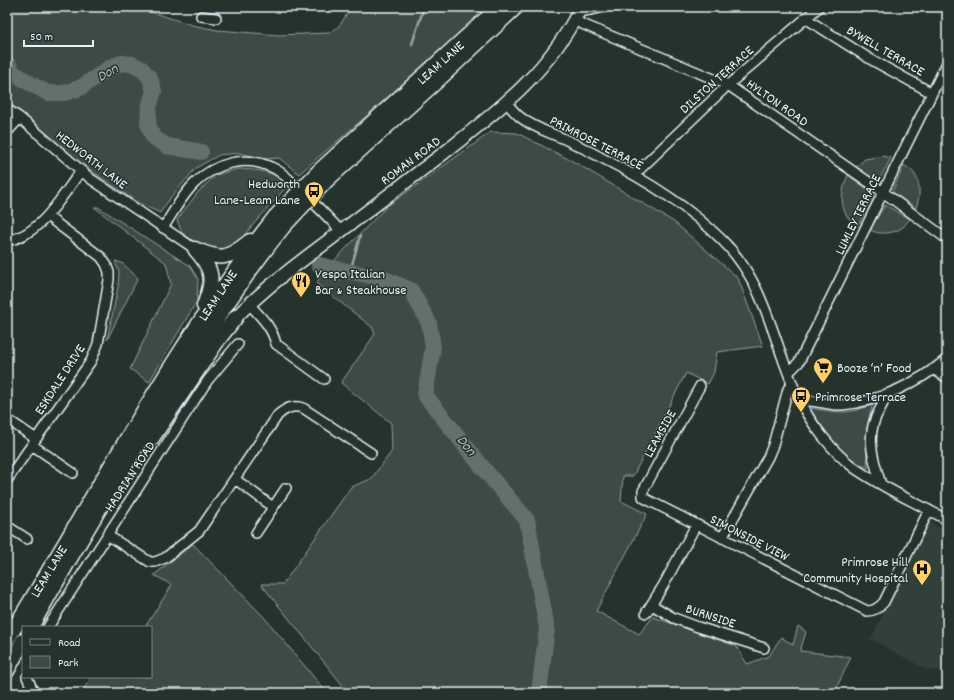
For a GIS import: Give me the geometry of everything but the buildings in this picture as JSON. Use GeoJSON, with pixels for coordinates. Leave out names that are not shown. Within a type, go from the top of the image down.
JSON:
{"type":"FeatureCollection","features":[{"type":"Feature","properties":{"kind":"highway","name":"LEAM LANE"},"geometry":{"type":"LineString","coordinates":[[32,626],[88,528],[215,320],[244,278],[279,222],[323,176],[499,7]]}},
{"type":"Feature","properties":{"kind":"highway","name":"LEAM LANE"},"geometry":{"type":"LineString","coordinates":[[323,176],[443,76],[516,7]]}},
{"type":"Feature","properties":{"kind":"highway","name":"LEAM LANE"},"geometry":{"type":"LineString","coordinates":[[7,640],[139,417],[196,326],[265,229],[279,222]]}},
{"type":"Feature","properties":{"kind":"highway"},"geometry":{"type":"LineString","coordinates":[[194,249],[219,258],[238,251],[265,229]]}},
{"type":"Feature","properties":{"kind":"highway"},"geometry":{"type":"LineString","coordinates":[[194,249],[207,264],[210,270],[211,278],[209,294],[196,326]]}},
{"type":"Feature","properties":{"kind":"highway"},"geometry":{"type":"LineString","coordinates":[[88,528],[150,441],[218,340],[236,318]]}},
{"type":"Feature","properties":{"kind":"highway"},"geometry":{"type":"LineString","coordinates":[[7,671],[22,643]]}},
{"type":"Feature","properties":{"kind":"main road","name":"ROMAN ROAD"},"geometry":{"type":"LineString","coordinates":[[236,318],[249,304],[275,281],[507,103],[548,61],[562,42],[579,13]]}},
{"type":"Feature","properties":{"kind":"street"},"geometry":{"type":"LineString","coordinates":[[208,17],[209,7]]}},
{"type":"Feature","properties":{"kind":"street"},"geometry":{"type":"LineString","coordinates":[[579,13],[605,7]]}},
{"type":"Feature","properties":{"kind":"street","name":"DILSTON TERRACE"},"geometry":{"type":"LineString","coordinates":[[634,175],[728,85],[819,7]]}},
{"type":"Feature","properties":{"kind":"street","name":"HYLTON ROAD"},"geometry":{"type":"LineString","coordinates":[[579,13],[728,85],[883,192],[947,239]]}},
{"type":"Feature","properties":{"kind":"street","name":"BYWELL TERRACE"},"geometry":{"type":"LineString","coordinates":[[805,18],[870,59],[932,93]]}},
{"type":"Feature","properties":{"kind":"street","name":"LUMLEY TERRACE"},"geometry":{"type":"LineString","coordinates":[[788,373],[799,362],[947,63]]}},
{"type":"Feature","properties":{"kind":"street","name":"PRIMROSE TERRACE"},"geometry":{"type":"LineString","coordinates":[[507,103],[520,117],[532,125],[572,143],[634,175],[684,208],[723,240],[748,273],[763,302],[792,384],[806,414],[826,440],[852,466],[881,484],[947,520]]}},
{"type":"Feature","properties":{"kind":"street","name":"HEDWORTH LANE"},"geometry":{"type":"LineString","coordinates":[[7,109],[20,118],[91,180],[194,249]]}},
{"type":"Feature","properties":{"kind":"street"},"geometry":{"type":"LineString","coordinates":[[7,132],[20,118]]}},
{"type":"Feature","properties":{"kind":"street"},"geometry":{"type":"LineString","coordinates":[[163,228],[190,188],[203,176],[221,165],[231,162],[243,162],[259,163],[273,167],[283,174],[323,211],[342,231]]}},
{"type":"Feature","properties":{"kind":"street"},"geometry":{"type":"LineString","coordinates":[[7,241],[29,233],[37,227],[81,171]]}},
{"type":"Feature","properties":{"kind":"street","name":"ESKDALE DRIVE"},"geometry":{"type":"LineString","coordinates":[[7,480],[86,368],[94,354],[98,344],[109,280],[107,268],[102,257],[46,216]]}},
{"type":"Feature","properties":{"kind":"street"},"geometry":{"type":"LineString","coordinates":[[249,304],[270,326],[276,344],[324,379]]}},
{"type":"Feature","properties":{"kind":"street","name":"HADRIAN ROAD"},"geometry":{"type":"LineString","coordinates":[[49,626],[208,380],[238,344]]}},
{"type":"Feature","properties":{"kind":"street"},"geometry":{"type":"LineString","coordinates":[[800,401],[806,400],[841,405],[857,403],[886,394],[912,382],[947,359]]}},
{"type":"Feature","properties":{"kind":"street"},"geometry":{"type":"LineString","coordinates":[[933,369],[947,378]]}},
{"type":"Feature","properties":{"kind":"street"},"geometry":{"type":"LineString","coordinates":[[722,538],[760,474],[768,457],[773,445],[788,389],[792,384]]}},
{"type":"Feature","properties":{"kind":"street","name":"LEAMSIDE"},"geometry":{"type":"LineString","coordinates":[[642,493],[700,386]]}},
{"type":"Feature","properties":{"kind":"street"},"geometry":{"type":"LineString","coordinates":[[881,484],[874,463],[871,438],[872,428],[876,416],[885,400],[886,394]]}},
{"type":"Feature","properties":{"kind":"street"},"geometry":{"type":"LineString","coordinates":[[107,535],[150,562],[160,561],[200,531],[278,415],[293,406],[303,408],[370,453]]}},
{"type":"Feature","properties":{"kind":"street"},"geometry":{"type":"LineString","coordinates":[[7,419],[73,473]]}},
{"type":"Feature","properties":{"kind":"street"},"geometry":{"type":"LineString","coordinates":[[235,480],[273,507]]}},
{"type":"Feature","properties":{"kind":"street"},"geometry":{"type":"LineString","coordinates":[[256,533],[286,488]]}},
{"type":"Feature","properties":{"kind":"street","name":"SIMONSIDE VIEW"},"geometry":{"type":"LineString","coordinates":[[642,493],[643,497],[646,499],[866,611],[871,611],[884,602],[929,510]]}},
{"type":"Feature","properties":{"kind":"street"},"geometry":{"type":"LineString","coordinates":[[646,613],[652,605],[696,525]]}},
{"type":"Feature","properties":{"kind":"street"},"geometry":{"type":"LineString","coordinates":[[7,526],[27,539]]}},
{"type":"Feature","properties":{"kind":"street","name":"BURNSIDE"},"geometry":{"type":"LineString","coordinates":[[652,605],[674,618],[764,648]]}},
{"type":"Feature","properties":{"kind":"street"},"geometry":{"type":"LineString","coordinates":[[26,678],[34,693]]}},
{"type":"Feature","properties":{"kind":"shaded area","name":"Primrose Hill Community Hospital"},"geometry":{"type":"Polygon","coordinates":[[[929,522],[947,532],[947,671],[927,670],[871,639],[929,522]]]}},
{"type":"Feature","properties":{"kind":"green space"},"geometry":{"type":"Polygon","coordinates":[[[7,7],[135,7],[192,25],[217,30],[278,35],[329,33],[337,28],[351,7],[488,7],[371,112],[299,174],[279,158],[266,159],[239,153],[219,155],[196,168],[171,197],[160,213],[137,202],[83,165],[29,118],[7,104],[7,7]]]}},
{"type":"Feature","properties":{"kind":"green space"},"geometry":{"type":"Polygon","coordinates":[[[491,132],[517,133],[576,163],[674,222],[738,278],[763,346],[717,352],[714,372],[708,384],[686,373],[633,476],[623,476],[621,501],[647,514],[596,611],[639,634],[653,617],[736,646],[747,664],[769,656],[781,637],[793,645],[798,626],[806,632],[800,651],[851,657],[834,693],[349,693],[261,584],[283,584],[351,487],[371,479],[392,451],[391,423],[341,383],[375,334],[372,327],[317,284],[324,264],[329,266],[386,207],[491,132]]]}},
{"type":"Feature","properties":{"kind":"green space"},"geometry":{"type":"Polygon","coordinates":[[[883,156],[891,158],[878,182],[855,168],[865,159],[883,156]]]}},
{"type":"Feature","properties":{"kind":"green space"},"geometry":{"type":"Polygon","coordinates":[[[904,165],[914,173],[918,182],[919,195],[916,208],[892,192],[904,165]]]}},
{"type":"Feature","properties":{"kind":"green space"},"geometry":{"type":"Polygon","coordinates":[[[237,169],[258,170],[270,173],[289,184],[232,249],[222,252],[205,249],[182,233],[177,220],[199,191],[216,175],[237,169]]]}},
{"type":"Feature","properties":{"kind":"green space"},"geometry":{"type":"Polygon","coordinates":[[[848,175],[874,194],[858,226],[847,216],[842,203],[843,189],[848,175]]]}},
{"type":"Feature","properties":{"kind":"green space"},"geometry":{"type":"Polygon","coordinates":[[[885,205],[910,219],[903,227],[895,231],[878,233],[870,230],[885,205]]]}},
{"type":"Feature","properties":{"kind":"green space"},"geometry":{"type":"Polygon","coordinates":[[[94,207],[98,207],[190,266],[198,279],[197,301],[149,382],[130,369],[171,284],[166,263],[94,207]]]}},
{"type":"Feature","properties":{"kind":"green space"},"geometry":{"type":"Polygon","coordinates":[[[115,261],[122,263],[138,278],[107,340],[118,287],[119,272],[115,261]]]}},
{"type":"Feature","properties":{"kind":"green space"},"geometry":{"type":"Polygon","coordinates":[[[873,404],[868,420],[866,436],[868,468],[850,457],[842,450],[809,408],[835,412],[849,412],[873,404]]]}},
{"type":"Feature","properties":{"kind":"green space"},"geometry":{"type":"Polygon","coordinates":[[[193,544],[264,617],[327,693],[81,693],[91,678],[152,678],[152,626],[146,626],[172,585],[154,575],[193,544]]]}},
{"type":"Feature","properties":{"kind":"waterway"},"geometry":{"type":"LineString","coordinates":[[412,44],[424,7]]}},
{"type":"Feature","properties":{"kind":"waterway","name":"Don"},"geometry":{"type":"LineString","coordinates":[[7,63],[14,73],[48,93],[64,93],[80,88],[109,68],[121,63],[132,64],[142,69],[150,78],[154,91],[149,107],[148,124],[153,137],[167,146],[201,152]]}},
{"type":"Feature","properties":{"kind":"waterway"},"geometry":{"type":"LineString","coordinates":[[350,272],[360,236]]}},
{"type":"Feature","properties":{"kind":"waterway","name":"Don"},"geometry":{"type":"LineString","coordinates":[[319,265],[385,279],[411,290],[429,323],[433,347],[425,395],[483,468],[527,520],[547,628],[539,693]]}},
{"type":"Feature","properties":{"kind":"place","name":"Hedworth Lane-Leam Lane"},"geometry":{"type":"Point","coordinates":[314,208]}},
{"type":"Feature","properties":{"kind":"place","name":"Vespa Italian Bar & Steakhouse"},"geometry":{"type":"Point","coordinates":[301,298]}},
{"type":"Feature","properties":{"kind":"place","name":"Booze ‘n’ Food"},"geometry":{"type":"Point","coordinates":[823,384]}},
{"type":"Feature","properties":{"kind":"place","name":"Primrose Terrace"},"geometry":{"type":"Point","coordinates":[801,413]}},
{"type":"Feature","properties":{"kind":"place","name":"Primrose Hill Community Hospital"},"geometry":{"type":"Point","coordinates":[922,586]}}]}
